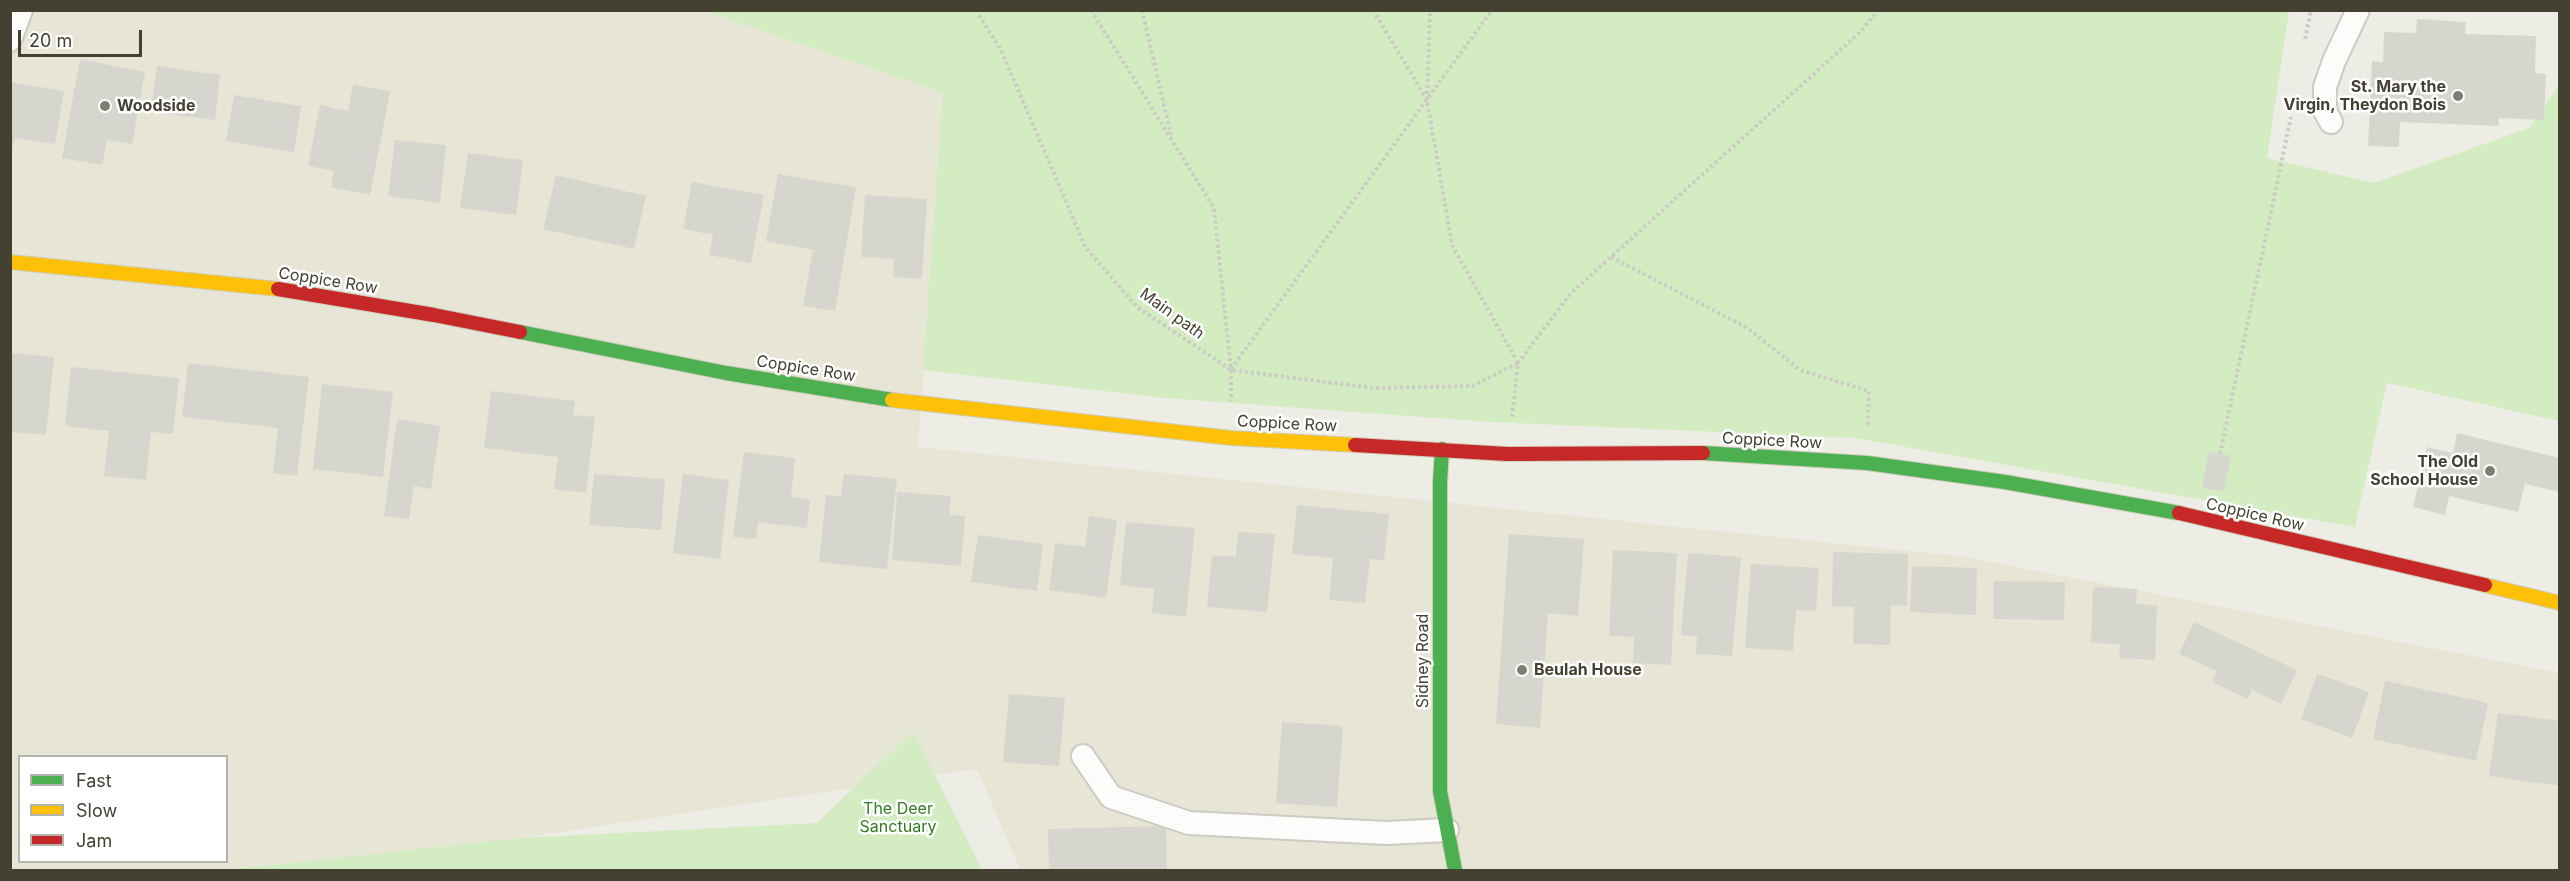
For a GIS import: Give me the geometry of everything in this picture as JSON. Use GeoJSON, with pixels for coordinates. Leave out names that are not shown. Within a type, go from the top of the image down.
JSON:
{"type":"FeatureCollection","features":[{"type":"Feature","properties":{"kind":"main road","name":"Coppice Row"},"geometry":{"type":"LineString","coordinates":[[10,262],[276,289],[434,315],[726,373],[917,404],[1231,438],[1507,454],[1697,453],[1867,463],[2005,482],[2174,512],[2559,603]]}},
{"type":"Feature","properties":{"kind":"main road","name":"Sidney Road"},"geometry":{"type":"LineString","coordinates":[[1442,449],[1440,483],[1440,791],[1455,870]]}},
{"type":"Feature","properties":{"kind":"lane"},"geometry":{"type":"LineString","coordinates":[[10,40],[21,10]]}},
{"type":"Feature","properties":{"kind":"lane"},"geometry":{"type":"LineString","coordinates":[[2331,122],[2325,111],[2325,87],[2334,61],[2358,10]]}},
{"type":"Feature","properties":{"kind":"lane"},"geometry":{"type":"LineString","coordinates":[[1083,756],[1112,797],[1189,823],[1387,833],[1447,830]]}},
{"type":"Feature","properties":{"kind":"path","name":"Main path"},"geometry":{"type":"LineString","coordinates":[[976,10],[1001,50],[1086,248],[1137,307],[1231,370],[1375,388],[1473,386],[1518,363]]}},
{"type":"Feature","properties":{"kind":"path"},"geometry":{"type":"LineString","coordinates":[[1091,10],[1214,207],[1231,370]]}},
{"type":"Feature","properties":{"kind":"path"},"geometry":{"type":"LineString","coordinates":[[1142,10],[1172,140]]}},
{"type":"Feature","properties":{"kind":"path"},"geometry":{"type":"LineString","coordinates":[[1373,10],[1427,100]]}},
{"type":"Feature","properties":{"kind":"path"},"geometry":{"type":"LineString","coordinates":[[1430,10],[1427,100],[1452,245],[1518,363]]}},
{"type":"Feature","properties":{"kind":"path"},"geometry":{"type":"LineString","coordinates":[[1231,370],[1492,10]]}},
{"type":"Feature","properties":{"kind":"path"},"geometry":{"type":"LineString","coordinates":[[1507,454],[1518,363],[1571,293],[1857,35],[1879,10]]}},
{"type":"Feature","properties":{"kind":"path"},"geometry":{"type":"LineString","coordinates":[[2304,46],[2310,10]]}},
{"type":"Feature","properties":{"kind":"path"},"geometry":{"type":"LineString","coordinates":[[2220,454],[2292,116]]}},
{"type":"Feature","properties":{"kind":"path"},"geometry":{"type":"LineString","coordinates":[[1611,257],[1746,327],[1800,370],[1869,391],[1867,463]]}},
{"type":"Feature","properties":{"kind":"shaded area"},"geometry":{"type":"Polygon","coordinates":[[[10,11],[705,11],[944,93],[918,447],[1966,557],[2559,673],[2559,870],[1020,870],[977,769],[520,838],[225,870],[11,870],[10,11]]]}},
{"type":"Feature","properties":{"kind":"green space"},"geometry":{"type":"Polygon","coordinates":[[[705,11],[2289,11],[2267,158],[2374,183],[2529,128],[2559,85],[2559,421],[2387,383],[2355,527],[1855,438],[1490,422],[1164,398],[923,370],[943,93],[705,11]]]}},
{"type":"Feature","properties":{"kind":"green space","name":"The Deer Sanctuary"},"geometry":{"type":"Polygon","coordinates":[[[913,731],[982,870],[225,870],[520,838],[817,823],[913,731]]]}},
{"type":"Feature","properties":{"kind":"building","name":"St. Mary the Virgin, Theydon Bois"},"geometry":{"type":"Polygon","coordinates":[[[2417,19],[2466,22],[2465,34],[2536,36],[2535,73],[2546,74],[2544,120],[2499,118],[2498,126],[2400,122],[2399,147],[2368,146],[2372,61],[2383,62],[2384,32],[2416,33],[2417,19]]]}},
{"type":"Feature","properties":{"kind":"building","name":"Woodside"},"geometry":{"type":"Polygon","coordinates":[[[80,59],[145,72],[132,144],[107,140],[102,165],[62,158],[80,59]]]}},
{"type":"Feature","properties":{"kind":"building"},"geometry":{"type":"Polygon","coordinates":[[[157,66],[220,75],[215,120],[151,112],[157,66]]]}},
{"type":"Feature","properties":{"kind":"building"},"geometry":{"type":"Polygon","coordinates":[[[10,82],[64,91],[55,144],[15,138],[10,156],[10,82]]]}},
{"type":"Feature","properties":{"kind":"building"},"geometry":{"type":"Polygon","coordinates":[[[353,84],[390,92],[370,195],[331,187],[334,171],[308,166],[320,105],[348,111],[353,84]]]}},
{"type":"Feature","properties":{"kind":"building"},"geometry":{"type":"Polygon","coordinates":[[[234,95],[301,106],[294,152],[226,141],[234,95]]]}},
{"type":"Feature","properties":{"kind":"building"},"geometry":{"type":"Polygon","coordinates":[[[395,140],[446,145],[440,203],[388,196],[395,140]]]}},
{"type":"Feature","properties":{"kind":"building"},"geometry":{"type":"Polygon","coordinates":[[[468,153],[523,160],[516,215],[460,208],[468,153]]]}},
{"type":"Feature","properties":{"kind":"building"},"geometry":{"type":"Polygon","coordinates":[[[778,174],[856,187],[835,311],[803,306],[813,250],[766,241],[778,174]]]}},
{"type":"Feature","properties":{"kind":"building"},"geometry":{"type":"Polygon","coordinates":[[[556,175],[646,196],[634,249],[543,229],[556,175]]]}},
{"type":"Feature","properties":{"kind":"building"},"geometry":{"type":"Polygon","coordinates":[[[692,182],[764,195],[751,263],[709,255],[713,235],[683,229],[692,182]]]}},
{"type":"Feature","properties":{"kind":"building"},"geometry":{"type":"Polygon","coordinates":[[[865,195],[927,199],[922,279],[893,277],[894,259],[861,257],[865,195]]]}},
{"type":"Feature","properties":{"kind":"building"},"geometry":{"type":"Polygon","coordinates":[[[10,353],[54,357],[46,435],[10,432],[10,353]]]}},
{"type":"Feature","properties":{"kind":"building"},"geometry":{"type":"Polygon","coordinates":[[[188,363],[309,377],[297,476],[273,473],[278,428],[182,417],[188,363]]]}},
{"type":"Feature","properties":{"kind":"building"},"geometry":{"type":"Polygon","coordinates":[[[71,367],[179,378],[173,434],[151,432],[146,480],[104,476],[109,431],[65,426],[71,367]]]}},
{"type":"Feature","properties":{"kind":"building"},"geometry":{"type":"Polygon","coordinates":[[[322,384],[393,392],[383,477],[313,469],[322,384]]]}},
{"type":"Feature","properties":{"kind":"building"},"geometry":{"type":"Polygon","coordinates":[[[491,391],[575,401],[573,415],[595,417],[586,493],[554,489],[558,457],[484,448],[491,391]]]}},
{"type":"Feature","properties":{"kind":"building"},"geometry":{"type":"Polygon","coordinates":[[[397,419],[440,426],[431,489],[414,486],[409,519],[384,516],[397,419]]]}},
{"type":"Feature","properties":{"kind":"building","name":"The Old School House"},"geometry":{"type":"Polygon","coordinates":[[[2457,433],[2560,458],[2560,492],[2525,484],[2518,512],[2449,496],[2445,515],[2413,507],[2427,447],[2453,453],[2457,433]]]}},
{"type":"Feature","properties":{"kind":"building"},"geometry":{"type":"Polygon","coordinates":[[[744,452],[795,458],[791,497],[810,499],[807,528],[758,522],[756,539],[733,537],[744,452]]]}},
{"type":"Feature","properties":{"kind":"building"},"geometry":{"type":"Polygon","coordinates":[[[2209,452],[2231,456],[2224,492],[2202,488],[2209,452]]]}},
{"type":"Feature","properties":{"kind":"building"},"geometry":{"type":"Polygon","coordinates":[[[594,474],[665,479],[661,530],[589,525],[594,474]]]}},
{"type":"Feature","properties":{"kind":"building"},"geometry":{"type":"Polygon","coordinates":[[[683,474],[729,480],[720,559],[673,553],[683,474]]]}},
{"type":"Feature","properties":{"kind":"building"},"geometry":{"type":"Polygon","coordinates":[[[844,474],[897,479],[887,569],[819,562],[826,495],[841,496],[844,474]]]}},
{"type":"Feature","properties":{"kind":"building"},"geometry":{"type":"Polygon","coordinates":[[[897,492],[951,496],[949,515],[965,516],[961,566],[892,560],[897,492]]]}},
{"type":"Feature","properties":{"kind":"building"},"geometry":{"type":"Polygon","coordinates":[[[1297,505],[1389,514],[1384,560],[1370,559],[1365,603],[1329,600],[1333,558],[1292,554],[1297,505]]]}},
{"type":"Feature","properties":{"kind":"building"},"geometry":{"type":"Polygon","coordinates":[[[1089,516],[1117,520],[1106,598],[1049,590],[1055,543],[1085,547],[1089,516]]]}},
{"type":"Feature","properties":{"kind":"building"},"geometry":{"type":"Polygon","coordinates":[[[1126,522],[1195,528],[1186,617],[1152,613],[1154,589],[1120,585],[1126,522]]]}},
{"type":"Feature","properties":{"kind":"building"},"geometry":{"type":"Polygon","coordinates":[[[1238,532],[1275,534],[1267,612],[1207,607],[1212,555],[1236,557],[1238,532]]]}},
{"type":"Feature","properties":{"kind":"building","name":"Beulah House"},"geometry":{"type":"Polygon","coordinates":[[[1509,534],[1584,539],[1578,616],[1548,613],[1540,728],[1496,724],[1509,534]]]}},
{"type":"Feature","properties":{"kind":"building"},"geometry":{"type":"Polygon","coordinates":[[[978,535],[1043,544],[1037,591],[971,582],[978,535]]]}},
{"type":"Feature","properties":{"kind":"building"},"geometry":{"type":"Polygon","coordinates":[[[1613,550],[1677,553],[1671,665],[1633,663],[1634,637],[1609,636],[1613,550]]]}},
{"type":"Feature","properties":{"kind":"building"},"geometry":{"type":"Polygon","coordinates":[[[1833,552],[1908,554],[1907,606],[1891,605],[1890,645],[1853,644],[1854,607],[1832,606],[1833,552]]]}},
{"type":"Feature","properties":{"kind":"building"},"geometry":{"type":"Polygon","coordinates":[[[1688,553],[1741,557],[1732,656],[1696,654],[1697,636],[1681,635],[1688,553]]]}},
{"type":"Feature","properties":{"kind":"building"},"geometry":{"type":"Polygon","coordinates":[[[1751,564],[1819,568],[1816,611],[1796,610],[1793,651],[1745,648],[1751,564]]]}},
{"type":"Feature","properties":{"kind":"building"},"geometry":{"type":"Polygon","coordinates":[[[1912,566],[1977,568],[1976,615],[1910,612],[1912,566]]]}},
{"type":"Feature","properties":{"kind":"building"},"geometry":{"type":"Polygon","coordinates":[[[1994,581],[2065,582],[2064,620],[1993,619],[1994,581]]]}},
{"type":"Feature","properties":{"kind":"building"},"geometry":{"type":"Polygon","coordinates":[[[2093,587],[2137,589],[2136,604],[2157,605],[2155,660],[2119,658],[2120,644],[2091,643],[2093,587]]]}},
{"type":"Feature","properties":{"kind":"building"},"geometry":{"type":"Polygon","coordinates":[[[2194,622],[2297,670],[2281,704],[2252,690],[2248,699],[2212,682],[2217,671],[2179,654],[2194,622]]]}},
{"type":"Feature","properties":{"kind":"building"},"geometry":{"type":"Polygon","coordinates":[[[2317,674],[2369,692],[2352,738],[2301,719],[2317,674]]]}},
{"type":"Feature","properties":{"kind":"building"},"geometry":{"type":"Polygon","coordinates":[[[2385,681],[2488,703],[2476,761],[2373,739],[2385,681]]]}},
{"type":"Feature","properties":{"kind":"building"},"geometry":{"type":"Polygon","coordinates":[[[1009,694],[1065,698],[1059,766],[1003,762],[1009,694]]]}},
{"type":"Feature","properties":{"kind":"building"},"geometry":{"type":"Polygon","coordinates":[[[2498,713],[2560,721],[2560,786],[2489,776],[2498,713]]]}},
{"type":"Feature","properties":{"kind":"building"},"geometry":{"type":"Polygon","coordinates":[[[1282,722],[1343,726],[1337,807],[1276,803],[1282,722]]]}},
{"type":"Feature","properties":{"kind":"building"},"geometry":{"type":"Polygon","coordinates":[[[1166,826],[1167,870],[1049,870],[1048,829],[1166,826]]]}},
{"type":"Feature","properties":{"kind":"traffic: fast"},"geometry":{"type":"LineString","coordinates":[[520,332],[726,373],[892,400]]}},
{"type":"Feature","properties":{"kind":"traffic: fast"},"geometry":{"type":"LineString","coordinates":[[1442,449],[1440,483],[1440,791],[1455,870]]}},
{"type":"Feature","properties":{"kind":"traffic: fast"},"geometry":{"type":"LineString","coordinates":[[1703,453],[1867,463],[2005,482],[2179,513]]}},
{"type":"Feature","properties":{"kind":"traffic: slow"},"geometry":{"type":"LineString","coordinates":[[10,262],[278,289]]}},
{"type":"Feature","properties":{"kind":"traffic: slow"},"geometry":{"type":"LineString","coordinates":[[892,400],[1231,438],[1355,445]]}},
{"type":"Feature","properties":{"kind":"traffic: slow"},"geometry":{"type":"LineString","coordinates":[[2485,585],[2560,603]]}},
{"type":"Feature","properties":{"kind":"traffic: jam"},"geometry":{"type":"LineString","coordinates":[[278,289],[520,332]]}},
{"type":"Feature","properties":{"kind":"traffic: jam"},"geometry":{"type":"LineString","coordinates":[[1355,445],[1507,454],[1703,453]]}},
{"type":"Feature","properties":{"kind":"traffic: jam"},"geometry":{"type":"LineString","coordinates":[[2179,513],[2485,585]]}},
{"type":"Feature","properties":{"kind":"place","name":"St. Mary the Virgin, Theydon Bois"},"geometry":{"type":"Point","coordinates":[2458,96]}},
{"type":"Feature","properties":{"kind":"place","name":"Woodside"},"geometry":{"type":"Point","coordinates":[105,106]}},
{"type":"Feature","properties":{"kind":"place","name":"The Old School House"},"geometry":{"type":"Point","coordinates":[2490,471]}},
{"type":"Feature","properties":{"kind":"place","name":"Beulah House"},"geometry":{"type":"Point","coordinates":[1522,670]}}]}
